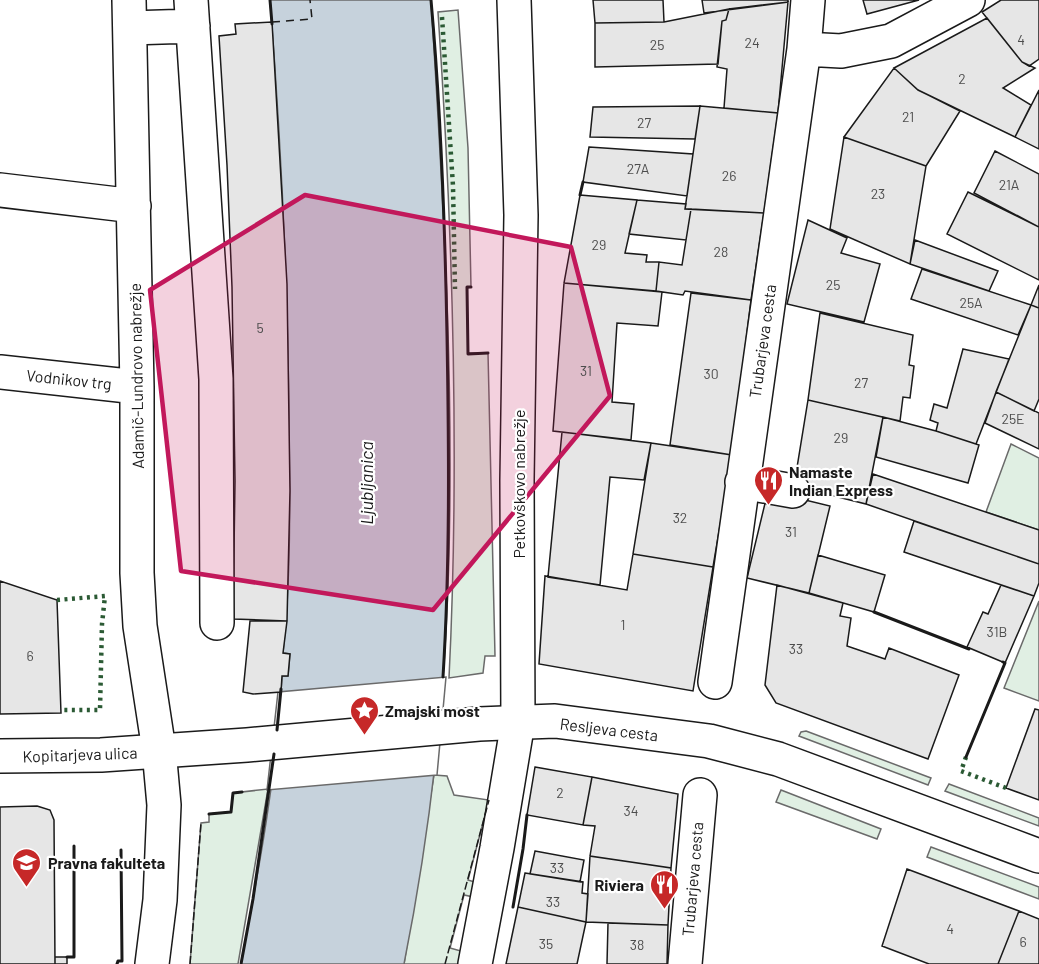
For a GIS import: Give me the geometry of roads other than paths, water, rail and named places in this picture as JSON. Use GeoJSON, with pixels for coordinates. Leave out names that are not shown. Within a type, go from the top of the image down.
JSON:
{"type":"FeatureCollection","features":[{"type":"Feature","properties":{"kind":"street","name":"Petkovškovo nabrežje"},"geometry":{"type":"LineString","coordinates":[[475,964],[518,722],[517,480],[521,215],[514,0]]}},
{"type":"Feature","properties":{"kind":"street","name":"Trubarjeva cesta"},"geometry":{"type":"LineString","coordinates":[[715,682],[804,49],[808,0]]}},
{"type":"Feature","properties":{"kind":"street"},"geometry":{"type":"LineString","coordinates":[[804,49],[841,51],[891,41],[968,0]]}},
{"type":"Feature","properties":{"kind":"street"},"geometry":{"type":"LineString","coordinates":[[130,14],[192,13],[216,379],[217,623]]}},
{"type":"Feature","properties":{"kind":"street","name":"Adamič-Lundrovo nabrežje"},"geometry":{"type":"LineString","coordinates":[[130,14],[137,387],[137,573],[140,626],[159,750],[164,805],[160,900],[152,964]]}},
{"type":"Feature","properties":{"kind":"street"},"geometry":{"type":"LineString","coordinates":[[0,190],[134,206]]}},
{"type":"Feature","properties":{"kind":"street","name":"Vodnikov trg"},"geometry":{"type":"LineString","coordinates":[[0,372],[137,387]]}},
{"type":"Feature","properties":{"kind":"street"},"geometry":{"type":"LineString","coordinates":[[742,482],[793,491]]}},
{"type":"Feature","properties":{"kind":"street","name":"Resljeva cesta"},"geometry":{"type":"LineString","coordinates":[[159,750],[247,745],[480,724],[555,722],[709,741],[778,759],[1039,856]]}},
{"type":"Feature","properties":{"kind":"street","name":"Kopitarjeva ulica"},"geometry":{"type":"LineString","coordinates":[[0,756],[101,755],[159,750]]}},
{"type":"Feature","properties":{"kind":"street","name":"Trubarjeva cesta"},"geometry":{"type":"LineString","coordinates":[[685,964],[700,795]]}},
{"type":"Feature","properties":{"kind":"water","name":"Ljubljanica"},"geometry":{"type":"Polygon","coordinates":[[[270,0],[431,0],[448,316],[449,552],[446,631],[436,757],[419,881],[404,964],[241,964],[272,784],[282,676],[288,676],[290,654],[283,653],[289,540],[287,320],[281,160],[270,0]]]}},
{"type":"Feature","properties":{"kind":"place","name":"Namaste Indian Express"},"geometry":{"type":"Point","coordinates":[768,506]}},
{"type":"Feature","properties":{"kind":"place","name":"Zmajski most"},"geometry":{"type":"Point","coordinates":[364,736]}},
{"type":"Feature","properties":{"kind":"place","name":"Pravna fakulteta"},"geometry":{"type":"Point","coordinates":[27,888]}},
{"type":"Feature","properties":{"kind":"place","name":"Riviera"},"geometry":{"type":"Point","coordinates":[665,910]}}]}
